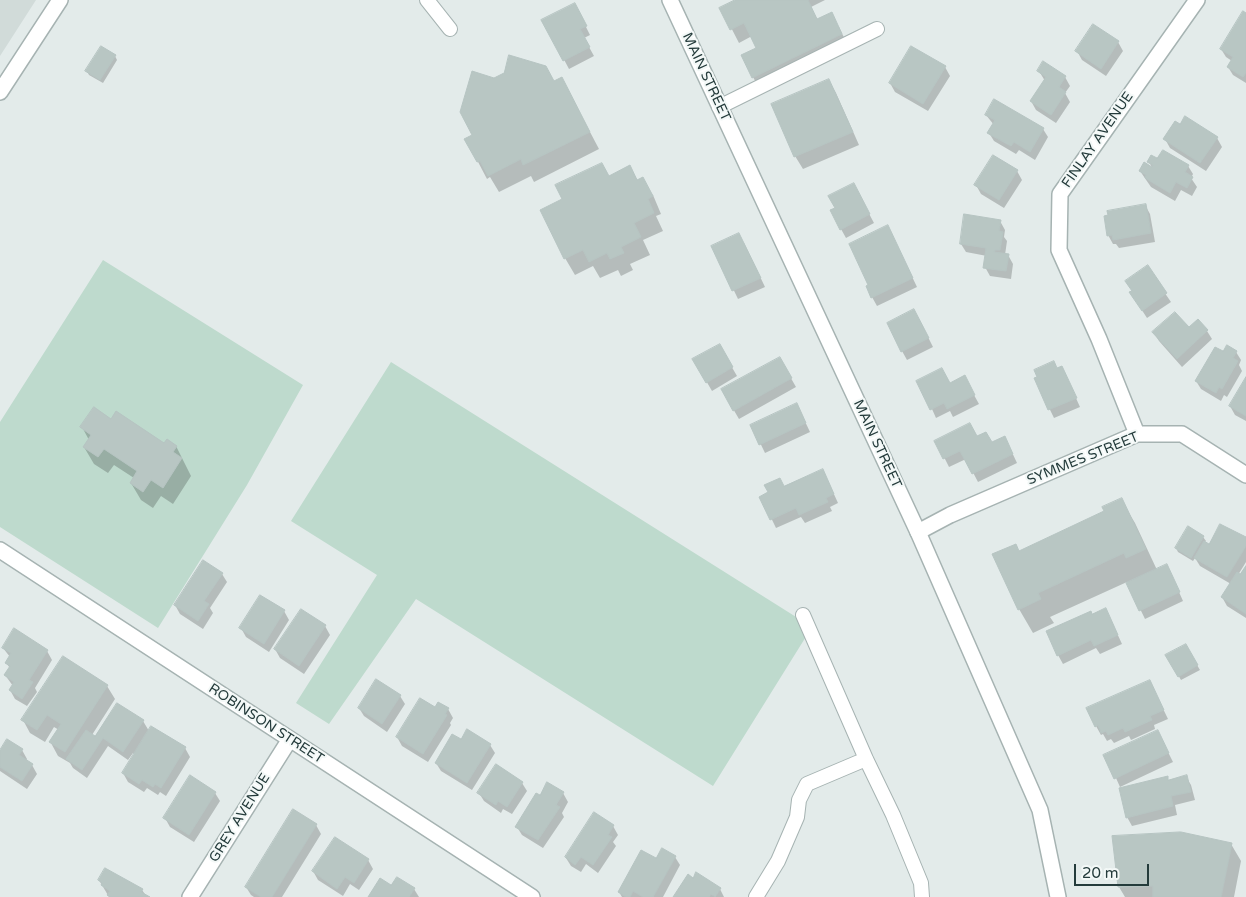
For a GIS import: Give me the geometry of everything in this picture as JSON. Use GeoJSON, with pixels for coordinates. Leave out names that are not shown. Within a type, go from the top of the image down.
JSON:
{"type":"FeatureCollection","features":[{"type":"Feature","properties":{"kind":"street"},"geometry":{"type":"LineString","coordinates":[[0,92],[60,0]]}},
{"type":"Feature","properties":{"kind":"street","name":"FINLAY AVENUE"},"geometry":{"type":"LineString","coordinates":[[1137,434],[1059,250],[1060,194],[1197,0]]}},
{"type":"Feature","properties":{"kind":"street","name":"MAIN STREET"},"geometry":{"type":"LineString","coordinates":[[674,1],[719,107],[918,532],[1040,810],[1058,897]]}},
{"type":"Feature","properties":{"kind":"street","name":"SYMMES STREET"},"geometry":{"type":"LineString","coordinates":[[918,532],[950,515],[1137,434],[1182,434],[1246,475]]}},
{"type":"Feature","properties":{"kind":"street","name":"ROBINSON STREET"},"geometry":{"type":"LineString","coordinates":[[0,550],[532,897]]}},
{"type":"Feature","properties":{"kind":"street","name":"GREY AVENUE"},"geometry":{"type":"LineString","coordinates":[[190,897],[290,739]]}},
{"type":"Feature","properties":{"kind":"lane"},"geometry":{"type":"LineString","coordinates":[[427,0],[450,29]]}},
{"type":"Feature","properties":{"kind":"lane"},"geometry":{"type":"LineString","coordinates":[[719,107],[877,29]]}},
{"type":"Feature","properties":{"kind":"lane"},"geometry":{"type":"LineString","coordinates":[[803,615],[866,759],[893,815],[921,883],[922,897]]}},
{"type":"Feature","properties":{"kind":"lane"},"geometry":{"type":"LineString","coordinates":[[756,897],[778,861],[797,817],[798,800],[807,784],[866,759]]}},
{"type":"Feature","properties":{"kind":"shaded area"},"geometry":{"type":"Polygon","coordinates":[[[0,0],[36,0],[0,56],[0,0]]]}},
{"type":"Feature","properties":{"kind":"green space"},"geometry":{"type":"Polygon","coordinates":[[[103,260],[303,385],[247,485],[158,628],[0,527],[0,422],[103,260]]]}},
{"type":"Feature","properties":{"kind":"green space"},"geometry":{"type":"Polygon","coordinates":[[[391,362],[812,627],[713,786],[416,599],[329,724],[296,703],[377,575],[291,521],[391,362]]]}},
{"type":"Feature","properties":{"kind":"building"},"geometry":{"type":"Polygon","coordinates":[[[735,0],[808,0],[817,19],[832,12],[842,34],[752,78],[741,55],[756,48],[744,23],[730,30],[719,8],[735,0]]]}},
{"type":"Feature","properties":{"kind":"building"},"geometry":{"type":"Polygon","coordinates":[[[575,3],[587,26],[580,29],[590,47],[563,61],[541,20],[575,3]]]}},
{"type":"Feature","properties":{"kind":"building"},"geometry":{"type":"Polygon","coordinates":[[[1243,11],[1246,13],[1246,73],[1243,77],[1227,67],[1233,57],[1220,49],[1243,11]]]}},
{"type":"Feature","properties":{"kind":"building"},"geometry":{"type":"Polygon","coordinates":[[[1093,24],[1119,41],[1101,69],[1075,51],[1093,24]]]}},
{"type":"Feature","properties":{"kind":"building"},"geometry":{"type":"Polygon","coordinates":[[[101,46],[116,55],[100,80],[85,71],[101,46]]]}},
{"type":"Feature","properties":{"kind":"building"},"geometry":{"type":"Polygon","coordinates":[[[911,46],[946,66],[923,104],[889,83],[911,46]]]}},
{"type":"Feature","properties":{"kind":"building"},"geometry":{"type":"Polygon","coordinates":[[[509,55],[546,66],[554,81],[562,77],[590,132],[523,165],[521,159],[488,176],[480,161],[477,162],[464,139],[472,135],[460,112],[472,71],[494,78],[504,73],[509,55]]]}},
{"type":"Feature","properties":{"kind":"building"},"geometry":{"type":"Polygon","coordinates":[[[1043,61],[1066,76],[1059,87],[1066,92],[1051,115],[1030,101],[1046,77],[1037,71],[1043,61]]]}},
{"type":"Feature","properties":{"kind":"building"},"geometry":{"type":"Polygon","coordinates":[[[829,79],[853,132],[794,157],[771,104],[829,79]]]}},
{"type":"Feature","properties":{"kind":"building"},"geometry":{"type":"Polygon","coordinates":[[[994,99],[1044,128],[1030,152],[1014,142],[1011,146],[987,133],[995,120],[985,115],[994,99]]]}},
{"type":"Feature","properties":{"kind":"building"},"geometry":{"type":"Polygon","coordinates":[[[1185,116],[1218,137],[1200,163],[1163,139],[1175,121],[1180,124],[1185,116]]]}},
{"type":"Feature","properties":{"kind":"building"},"geometry":{"type":"Polygon","coordinates":[[[1163,150],[1189,165],[1185,172],[1193,177],[1187,188],[1176,182],[1170,193],[1145,178],[1146,175],[1139,171],[1144,162],[1152,167],[1153,165],[1147,162],[1151,155],[1157,158],[1163,150]]]}},
{"type":"Feature","properties":{"kind":"building"},"geometry":{"type":"Polygon","coordinates":[[[993,155],[1018,170],[999,200],[974,185],[993,155]]]}},
{"type":"Feature","properties":{"kind":"building"},"geometry":{"type":"Polygon","coordinates":[[[602,163],[609,176],[630,165],[637,180],[643,177],[653,196],[648,199],[654,213],[634,223],[641,237],[621,247],[624,253],[610,259],[607,253],[589,262],[583,250],[564,259],[540,210],[562,199],[555,185],[602,163]]]}},
{"type":"Feature","properties":{"kind":"building"},"geometry":{"type":"Polygon","coordinates":[[[854,183],[870,214],[840,230],[830,210],[835,208],[828,196],[854,183]]]}},
{"type":"Feature","properties":{"kind":"building"},"geometry":{"type":"Polygon","coordinates":[[[1146,204],[1151,233],[1113,240],[1112,235],[1107,236],[1104,216],[1108,215],[1107,211],[1146,204]]]}},
{"type":"Feature","properties":{"kind":"building"},"geometry":{"type":"Polygon","coordinates":[[[964,214],[1001,220],[999,231],[1003,232],[1000,250],[995,250],[994,252],[1009,254],[1006,271],[983,268],[986,248],[960,244],[964,214]]]}},
{"type":"Feature","properties":{"kind":"building"},"geometry":{"type":"Polygon","coordinates":[[[888,225],[913,278],[871,298],[866,286],[868,285],[849,244],[888,225]]]}},
{"type":"Feature","properties":{"kind":"building"},"geometry":{"type":"Polygon","coordinates":[[[739,233],[761,278],[732,291],[711,246],[739,233]]]}},
{"type":"Feature","properties":{"kind":"building"},"geometry":{"type":"Polygon","coordinates":[[[1148,265],[1167,293],[1142,311],[1129,292],[1132,291],[1125,281],[1148,265]]]}},
{"type":"Feature","properties":{"kind":"building"},"geometry":{"type":"Polygon","coordinates":[[[914,309],[929,338],[901,352],[887,323],[914,309]]]}},
{"type":"Feature","properties":{"kind":"building"},"geometry":{"type":"Polygon","coordinates":[[[1175,312],[1189,327],[1198,319],[1208,330],[1177,359],[1152,332],[1175,312]]]}},
{"type":"Feature","properties":{"kind":"building"},"geometry":{"type":"Polygon","coordinates":[[[720,344],[733,367],[706,383],[692,359],[720,344]]]}},
{"type":"Feature","properties":{"kind":"building"},"geometry":{"type":"Polygon","coordinates":[[[1227,345],[1237,351],[1233,358],[1238,361],[1222,389],[1219,387],[1216,393],[1195,381],[1215,347],[1223,351],[1227,345]]]}},
{"type":"Feature","properties":{"kind":"building"},"geometry":{"type":"Polygon","coordinates":[[[780,357],[792,378],[733,411],[721,389],[780,357]]]}},
{"type":"Feature","properties":{"kind":"building"},"geometry":{"type":"Polygon","coordinates":[[[1054,361],[1057,368],[1062,366],[1077,398],[1048,410],[1034,378],[1037,377],[1034,370],[1054,361]]]}},
{"type":"Feature","properties":{"kind":"building"},"geometry":{"type":"Polygon","coordinates":[[[942,368],[950,383],[965,375],[975,395],[947,409],[944,403],[930,410],[916,381],[942,368]]]}},
{"type":"Feature","properties":{"kind":"building"},"geometry":{"type":"Polygon","coordinates":[[[1246,377],[1246,416],[1229,406],[1246,377]]]}},
{"type":"Feature","properties":{"kind":"building"},"geometry":{"type":"Polygon","coordinates":[[[797,403],[806,423],[759,445],[750,425],[797,403]]]}},
{"type":"Feature","properties":{"kind":"building"},"geometry":{"type":"Polygon","coordinates":[[[94,407],[111,419],[116,411],[164,443],[167,439],[177,446],[173,452],[182,458],[163,488],[151,480],[143,492],[130,483],[137,471],[104,449],[98,457],[83,447],[91,435],[80,427],[94,407]]]}},
{"type":"Feature","properties":{"kind":"building"},"geometry":{"type":"Polygon","coordinates":[[[970,423],[977,436],[986,432],[992,442],[1005,436],[1013,454],[972,474],[960,451],[943,459],[934,441],[970,423]]]}},
{"type":"Feature","properties":{"kind":"building"},"geometry":{"type":"Polygon","coordinates":[[[823,469],[834,494],[826,498],[828,502],[799,515],[796,508],[770,520],[759,497],[768,492],[764,485],[780,478],[784,486],[823,469]]]}},
{"type":"Feature","properties":{"kind":"building"},"geometry":{"type":"Polygon","coordinates":[[[1122,498],[1146,549],[1126,558],[1124,553],[1038,593],[1041,599],[1018,610],[992,554],[1016,544],[1019,551],[1104,511],[1102,507],[1122,498]]]}},
{"type":"Feature","properties":{"kind":"building"},"geometry":{"type":"Polygon","coordinates":[[[1220,524],[1246,537],[1246,546],[1227,577],[1194,558],[1204,541],[1209,544],[1220,524]]]}},
{"type":"Feature","properties":{"kind":"building"},"geometry":{"type":"Polygon","coordinates":[[[1188,526],[1204,536],[1191,558],[1175,548],[1188,526]]]}},
{"type":"Feature","properties":{"kind":"building"},"geometry":{"type":"Polygon","coordinates":[[[203,560],[223,573],[204,601],[209,604],[198,621],[174,605],[203,560]]]}},
{"type":"Feature","properties":{"kind":"building"},"geometry":{"type":"Polygon","coordinates":[[[1167,564],[1180,592],[1139,611],[1126,583],[1167,564]]]}},
{"type":"Feature","properties":{"kind":"building"},"geometry":{"type":"Polygon","coordinates":[[[1246,566],[1246,614],[1221,597],[1237,572],[1240,574],[1246,566]]]}},
{"type":"Feature","properties":{"kind":"building"},"geometry":{"type":"Polygon","coordinates":[[[260,595],[285,610],[264,644],[239,628],[260,595]]]}},
{"type":"Feature","properties":{"kind":"building"},"geometry":{"type":"Polygon","coordinates":[[[1106,608],[1118,635],[1094,646],[1091,640],[1057,656],[1046,631],[1091,611],[1092,614],[1106,608]]]}},
{"type":"Feature","properties":{"kind":"building"},"geometry":{"type":"Polygon","coordinates":[[[301,609],[326,625],[299,666],[274,649],[301,609]]]}},
{"type":"Feature","properties":{"kind":"building"},"geometry":{"type":"Polygon","coordinates":[[[14,628],[48,650],[29,680],[33,682],[22,699],[9,690],[14,682],[4,675],[10,666],[5,663],[11,653],[2,648],[14,628]]]}},
{"type":"Feature","properties":{"kind":"building"},"geometry":{"type":"Polygon","coordinates":[[[1186,644],[1198,665],[1178,677],[1165,655],[1186,644]]]}},
{"type":"Feature","properties":{"kind":"building"},"geometry":{"type":"Polygon","coordinates":[[[63,656],[108,685],[65,752],[49,742],[61,724],[47,715],[37,730],[21,720],[63,656]]]}},
{"type":"Feature","properties":{"kind":"building"},"geometry":{"type":"Polygon","coordinates":[[[376,679],[401,695],[382,724],[358,708],[376,679]]]}},
{"type":"Feature","properties":{"kind":"building"},"geometry":{"type":"Polygon","coordinates":[[[1150,680],[1164,710],[1150,716],[1152,720],[1125,732],[1123,728],[1108,735],[1106,731],[1101,733],[1098,725],[1095,727],[1086,708],[1150,680]]]}},
{"type":"Feature","properties":{"kind":"building"},"geometry":{"type":"Polygon","coordinates":[[[420,698],[435,707],[438,702],[449,708],[445,714],[447,715],[423,754],[396,737],[420,698]]]}},
{"type":"Feature","properties":{"kind":"building"},"geometry":{"type":"Polygon","coordinates":[[[117,703],[144,720],[123,752],[103,738],[82,770],[66,759],[86,730],[95,736],[117,703]]]}},
{"type":"Feature","properties":{"kind":"building"},"geometry":{"type":"Polygon","coordinates":[[[151,726],[186,747],[161,788],[155,784],[153,787],[142,780],[139,784],[122,773],[151,726]]]}},
{"type":"Feature","properties":{"kind":"building"},"geometry":{"type":"Polygon","coordinates":[[[467,729],[491,744],[467,783],[435,763],[452,734],[461,739],[467,729]]]}},
{"type":"Feature","properties":{"kind":"building"},"geometry":{"type":"Polygon","coordinates":[[[1158,730],[1169,753],[1114,779],[1103,755],[1158,730]]]}},
{"type":"Feature","properties":{"kind":"building"},"geometry":{"type":"Polygon","coordinates":[[[7,739],[23,749],[19,755],[33,764],[22,781],[0,767],[0,750],[7,739]]]}},
{"type":"Feature","properties":{"kind":"building"},"geometry":{"type":"Polygon","coordinates":[[[496,764],[523,782],[507,807],[498,801],[496,805],[477,793],[496,764]]]}},
{"type":"Feature","properties":{"kind":"building"},"geometry":{"type":"Polygon","coordinates":[[[190,775],[216,792],[189,835],[163,818],[190,775]]]}},
{"type":"Feature","properties":{"kind":"building"},"geometry":{"type":"Polygon","coordinates":[[[1187,775],[1191,792],[1171,796],[1173,806],[1126,818],[1119,788],[1168,776],[1168,780],[1187,775]]]}},
{"type":"Feature","properties":{"kind":"building"},"geometry":{"type":"Polygon","coordinates":[[[547,782],[564,792],[556,805],[560,807],[538,840],[515,827],[536,793],[540,795],[547,782]]]}},
{"type":"Feature","properties":{"kind":"building"},"geometry":{"type":"Polygon","coordinates":[[[293,809],[317,824],[272,897],[261,897],[245,887],[293,809]]]}},
{"type":"Feature","properties":{"kind":"building"},"geometry":{"type":"Polygon","coordinates":[[[594,812],[614,825],[608,835],[612,837],[593,865],[581,857],[575,865],[565,857],[594,812]]]}},
{"type":"Feature","properties":{"kind":"building"},"geometry":{"type":"Polygon","coordinates":[[[1181,832],[1232,843],[1221,897],[1153,897],[1153,886],[1118,887],[1112,836],[1181,832]]]}},
{"type":"Feature","properties":{"kind":"building"},"geometry":{"type":"Polygon","coordinates":[[[335,837],[369,859],[354,883],[345,877],[337,889],[312,871],[335,837]]]}},
{"type":"Feature","properties":{"kind":"building"},"geometry":{"type":"Polygon","coordinates":[[[662,848],[676,856],[653,897],[643,897],[633,891],[630,897],[626,897],[618,892],[641,850],[656,858],[662,848]]]}},
{"type":"Feature","properties":{"kind":"building"},"geometry":{"type":"Polygon","coordinates":[[[105,868],[143,889],[141,892],[150,897],[110,897],[107,895],[110,891],[101,885],[102,883],[98,880],[105,868]]]}},
{"type":"Feature","properties":{"kind":"building"},"geometry":{"type":"Polygon","coordinates":[[[696,872],[721,888],[715,897],[711,894],[709,897],[673,897],[688,874],[693,878],[696,872]]]}},
{"type":"Feature","properties":{"kind":"building"},"geometry":{"type":"Polygon","coordinates":[[[397,877],[415,888],[409,897],[368,897],[380,878],[391,885],[397,877]]]}}]}
